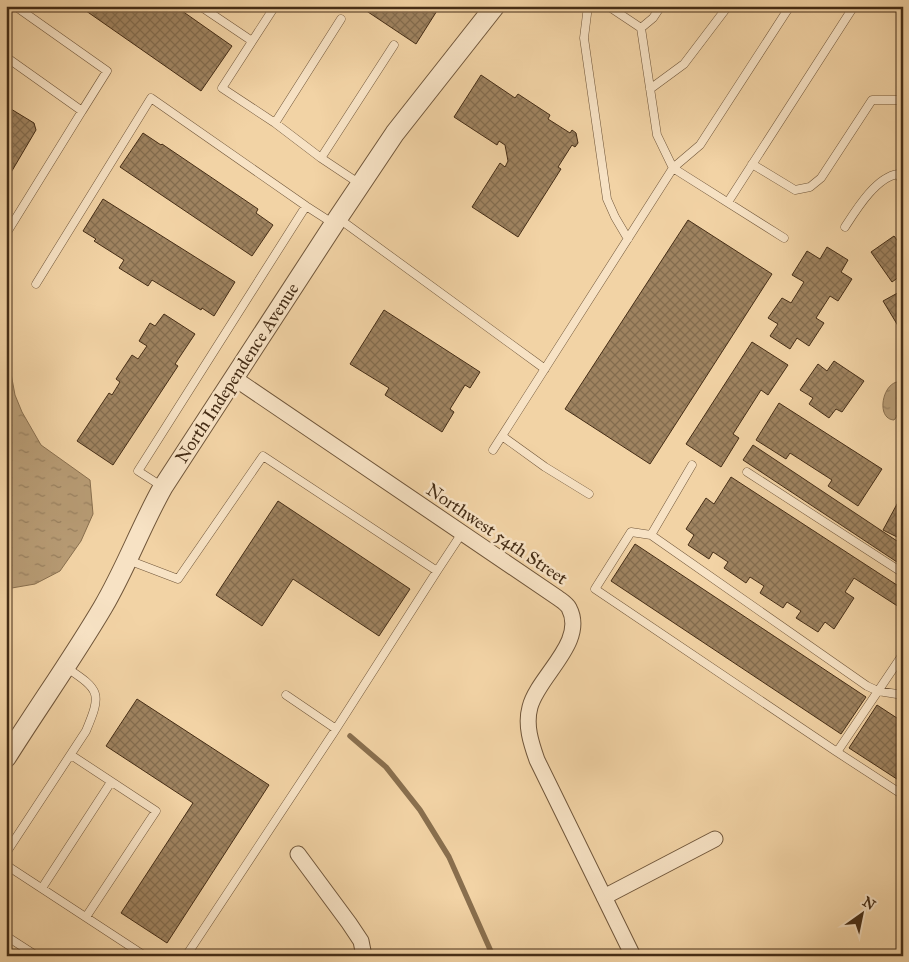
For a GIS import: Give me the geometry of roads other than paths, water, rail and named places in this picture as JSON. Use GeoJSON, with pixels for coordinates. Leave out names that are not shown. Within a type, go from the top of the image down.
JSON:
{"type":"FeatureCollection","features":[{"type":"Feature","properties":{"kind":"street","name":"North Independence Avenue"},"geometry":{"type":"LineString","coordinates":[[6,758],[103,607],[163,487],[360,184],[415,107],[495,6]]}},
{"type":"Feature","properties":{"kind":"street","name":"Northwest 54th Street"},"geometry":{"type":"LineString","coordinates":[[234,378],[558,598],[568,607],[573,619],[573,633],[566,647],[535,693],[528,721],[530,740],[537,760],[633,956]]}},
{"type":"Feature","properties":{"kind":"street"},"geometry":{"type":"LineString","coordinates":[[604,896],[715,838]]}},
{"type":"Feature","properties":{"kind":"street"},"geometry":{"type":"LineString","coordinates":[[298,854],[361,941],[364,956]]}},
{"type":"Feature","properties":{"kind":"lane"},"geometry":{"type":"LineString","coordinates":[[6,234],[107,71],[15,6]]}},
{"type":"Feature","properties":{"kind":"lane"},"geometry":{"type":"LineString","coordinates":[[200,6],[252,41]]}},
{"type":"Feature","properties":{"kind":"lane"},"geometry":{"type":"LineString","coordinates":[[275,6],[222,88],[275,123],[321,158],[360,184]]}},
{"type":"Feature","properties":{"kind":"lane"},"geometry":{"type":"LineString","coordinates":[[588,6],[584,38],[607,199],[628,239]]}},
{"type":"Feature","properties":{"kind":"lane"},"geometry":{"type":"LineString","coordinates":[[608,6],[641,28],[657,135],[674,168],[784,238]]}},
{"type":"Feature","properties":{"kind":"lane"},"geometry":{"type":"LineString","coordinates":[[641,28],[653,18],[661,6]]}},
{"type":"Feature","properties":{"kind":"lane"},"geometry":{"type":"LineString","coordinates":[[650,90],[684,64],[728,6]]}},
{"type":"Feature","properties":{"kind":"lane"},"geometry":{"type":"LineString","coordinates":[[493,450],[674,168],[700,145],[790,6]]}},
{"type":"Feature","properties":{"kind":"lane"},"geometry":{"type":"LineString","coordinates":[[728,202],[854,6]]}},
{"type":"Feature","properties":{"kind":"lane"},"geometry":{"type":"LineString","coordinates":[[275,123],[341,19]]}},
{"type":"Feature","properties":{"kind":"lane"},"geometry":{"type":"LineString","coordinates":[[321,158],[394,45]]}},
{"type":"Feature","properties":{"kind":"lane"},"geometry":{"type":"LineString","coordinates":[[6,56],[82,111]]}},
{"type":"Feature","properties":{"kind":"lane"},"geometry":{"type":"LineString","coordinates":[[752,164],[794,190],[810,187],[821,178],[872,100],[898,100],[903,96]]}},
{"type":"Feature","properties":{"kind":"lane"},"geometry":{"type":"LineString","coordinates":[[36,284],[151,98],[306,206],[336,221],[545,369]]}},
{"type":"Feature","properties":{"kind":"lane"},"geometry":{"type":"LineString","coordinates":[[845,228],[866,195],[892,175],[900,172],[903,182]]}},
{"type":"Feature","properties":{"kind":"lane"},"geometry":{"type":"LineString","coordinates":[[163,487],[138,471],[306,206]]}},
{"type":"Feature","properties":{"kind":"lane"},"geometry":{"type":"LineString","coordinates":[[502,436],[545,467],[589,494]]}},
{"type":"Feature","properties":{"kind":"lane"},"geometry":{"type":"LineString","coordinates":[[128,560],[178,579],[263,456],[437,571]]}},
{"type":"Feature","properties":{"kind":"lane"},"geometry":{"type":"LineString","coordinates":[[651,535],[692,465]]}},
{"type":"Feature","properties":{"kind":"lane"},"geometry":{"type":"LineString","coordinates":[[747,472],[903,573]]}},
{"type":"Feature","properties":{"kind":"lane"},"geometry":{"type":"LineString","coordinates":[[903,695],[878,691],[866,686],[651,535],[631,532],[595,588],[903,795]]}},
{"type":"Feature","properties":{"kind":"lane"},"geometry":{"type":"LineString","coordinates":[[186,956],[336,729],[462,533]]}},
{"type":"Feature","properties":{"kind":"lane"},"geometry":{"type":"LineString","coordinates":[[837,752],[903,654]]}},
{"type":"Feature","properties":{"kind":"lane"},"geometry":{"type":"LineString","coordinates":[[6,853],[71,755],[86,731],[95,711],[97,698],[89,682],[65,666]]}},
{"type":"Feature","properties":{"kind":"lane"},"geometry":{"type":"LineString","coordinates":[[286,695],[336,729]]}},
{"type":"Feature","properties":{"kind":"lane"},"geometry":{"type":"LineString","coordinates":[[71,755],[156,811],[86,917]]}},
{"type":"Feature","properties":{"kind":"lane"},"geometry":{"type":"LineString","coordinates":[[42,888],[111,782]]}},
{"type":"Feature","properties":{"kind":"lane"},"geometry":{"type":"LineString","coordinates":[[6,865],[145,956]]}},
{"type":"Feature","properties":{"kind":"lane"},"geometry":{"type":"LineString","coordinates":[[6,936],[37,956]]}},
{"type":"Feature","properties":{"kind":"water"},"geometry":{"type":"Polygon","coordinates":[[[6,358],[10,368],[15,395],[22,412],[41,445],[90,480],[93,514],[81,541],[60,571],[35,584],[6,589],[6,358]]]}},
{"type":"Feature","properties":{"kind":"water"},"geometry":{"type":"Polygon","coordinates":[[[897,382],[901,383],[903,397],[901,407],[894,420],[888,418],[885,414],[883,402],[888,389],[897,382]]]}},
{"type":"Feature","properties":{"kind":"waterway"},"geometry":{"type":"LineString","coordinates":[[350,736],[386,767],[420,810],[449,857],[493,956]]}}]}
